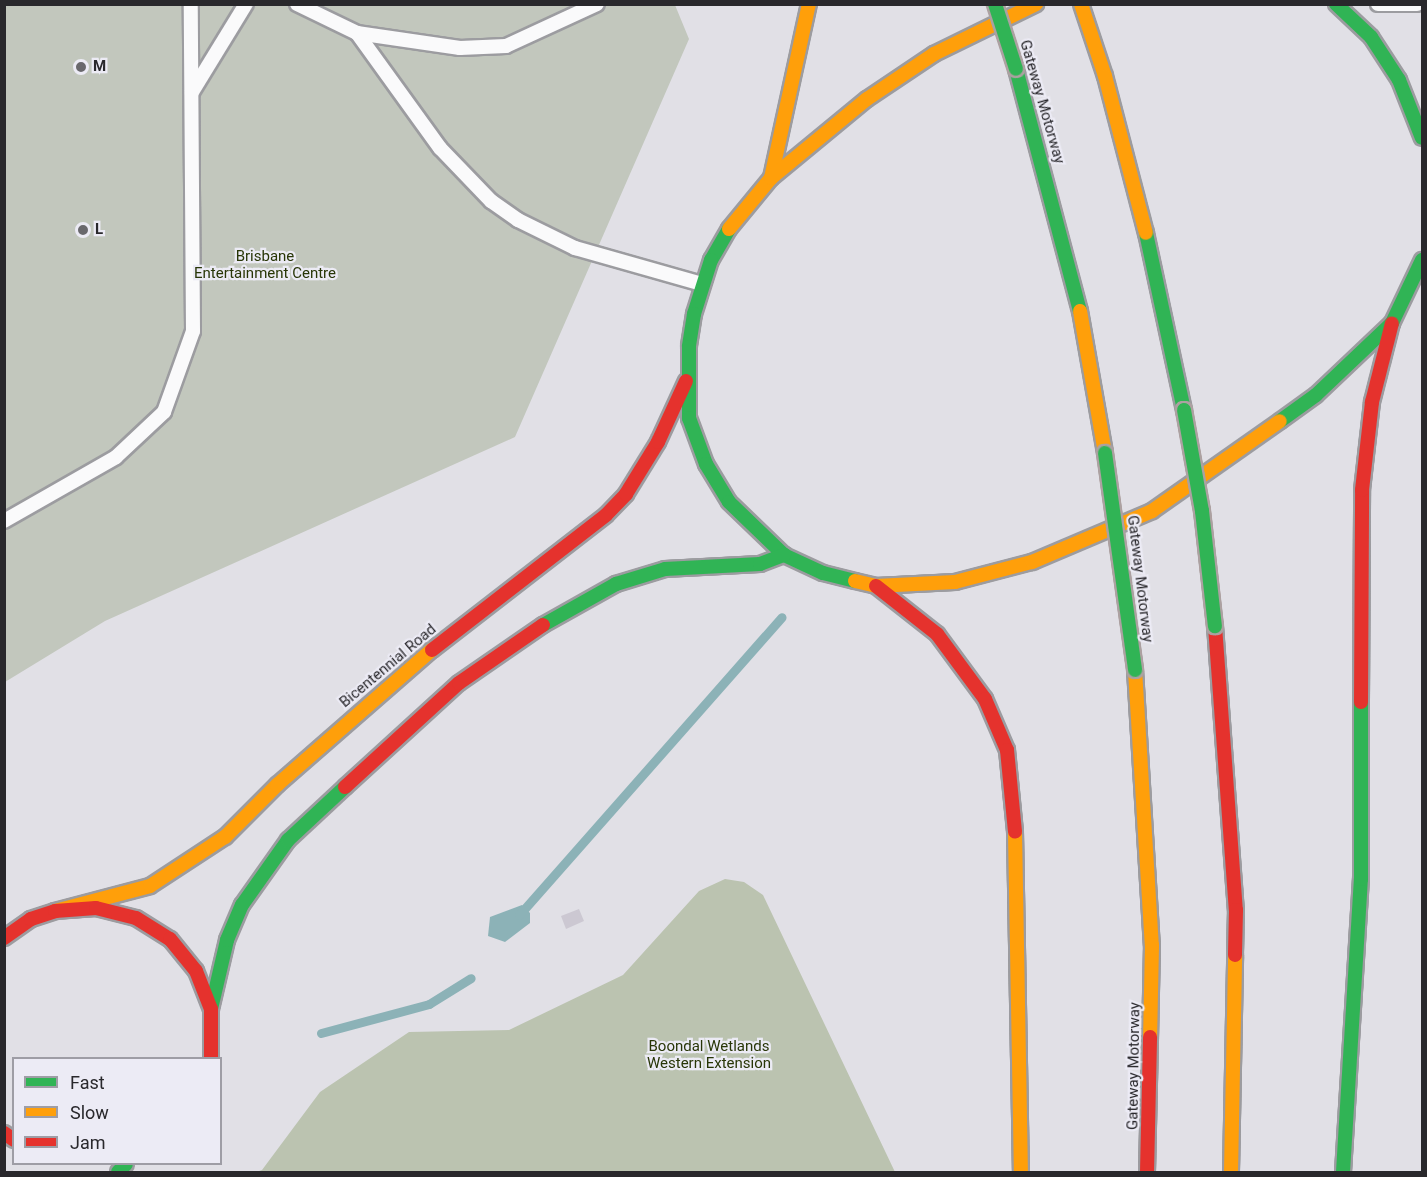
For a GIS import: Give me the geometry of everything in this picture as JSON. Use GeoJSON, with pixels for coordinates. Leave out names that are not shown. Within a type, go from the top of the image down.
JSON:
{"type":"FeatureCollection","features":[{"type":"Feature","properties":{"kind":"main road"},"geometry":{"type":"LineString","coordinates":[[771,178],[809,4]]}},
{"type":"Feature","properties":{"kind":"main road","name":"Gateway Motorway"},"geometry":{"type":"LineString","coordinates":[[995,4],[1016,69],[1080,313],[1105,453],[1135,670],[1152,945],[1147,1173]]}},
{"type":"Feature","properties":{"kind":"main road"},"geometry":{"type":"LineString","coordinates":[[1036,4],[934,54],[867,99],[771,178],[726,233],[702,284],[694,315],[686,381],[689,418],[706,464],[729,502],[784,555],[823,573],[876,586],[926,585],[993,575],[1152,511],[1316,396],[1392,323]]}},
{"type":"Feature","properties":{"kind":"main road"},"geometry":{"type":"LineString","coordinates":[[1081,4],[1161,291],[1202,511],[1215,626],[1236,910],[1231,1173]]}},
{"type":"Feature","properties":{"kind":"main road"},"geometry":{"type":"LineString","coordinates":[[1336,4],[1371,37],[1388,63],[1417,118],[1422,138]]}},
{"type":"Feature","properties":{"kind":"main road"},"geometry":{"type":"LineString","coordinates":[[1343,1173],[1361,879],[1362,490],[1372,402],[1392,323],[1422,260]]}},
{"type":"Feature","properties":{"kind":"main road","name":"Bicentennial Road"},"geometry":{"type":"LineString","coordinates":[[4,938],[32,919],[150,886],[225,837],[277,785],[435,647],[606,515],[626,494],[658,442],[686,381]]}},
{"type":"Feature","properties":{"kind":"main road","name":"Bicentennial Road"},"geometry":{"type":"LineString","coordinates":[[211,1057],[211,1009],[227,940],[242,905],[262,872],[296,833],[459,683],[524,635],[616,584],[665,569],[760,564],[784,555]]}},
{"type":"Feature","properties":{"kind":"main road"},"geometry":{"type":"LineString","coordinates":[[876,586],[937,634],[962,664],[985,699],[1007,750],[1017,852],[1021,1173]]}},
{"type":"Feature","properties":{"kind":"main road","name":"Bicentennial Road"},"geometry":{"type":"LineString","coordinates":[[55,911],[96,908],[126,915],[170,939],[196,971],[211,1009]]}},
{"type":"Feature","properties":{"kind":"lane"},"geometry":{"type":"LineString","coordinates":[[4,521],[116,456],[164,412],[194,332],[191,4]]}},
{"type":"Feature","properties":{"kind":"lane"},"geometry":{"type":"LineString","coordinates":[[192,93],[246,4]]}},
{"type":"Feature","properties":{"kind":"lane"},"geometry":{"type":"LineString","coordinates":[[297,4],[357,33],[459,48],[506,46],[597,4]]}},
{"type":"Feature","properties":{"kind":"lane"},"geometry":{"type":"LineString","coordinates":[[1378,4],[1417,4]]}},
{"type":"Feature","properties":{"kind":"lane"},"geometry":{"type":"LineString","coordinates":[[357,33],[440,148],[491,201],[518,220],[575,248],[702,284]]}},
{"type":"Feature","properties":{"kind":"green space","name":"Brisbane Entertainment Centre"},"geometry":{"type":"Polygon","coordinates":[[[5,5],[675,5],[689,39],[515,437],[105,621],[5,682],[5,5]]]}},
{"type":"Feature","properties":{"kind":"green space","name":"Boondal Wetlands Western Extension"},"geometry":{"type":"Polygon","coordinates":[[[725,879],[744,882],[763,895],[895,1172],[256,1172],[262,1170],[320,1092],[409,1032],[509,1030],[623,975],[699,891],[725,879]]]}},
{"type":"Feature","properties":{"kind":"water"},"geometry":{"type":"Polygon","coordinates":[[[522,905],[530,913],[530,923],[505,942],[488,936],[490,917],[522,905]]]}},
{"type":"Feature","properties":{"kind":"building"},"geometry":{"type":"Polygon","coordinates":[[[579,909],[584,921],[566,929],[561,916],[579,909]]]}},
{"type":"Feature","properties":{"kind":"waterway"},"geometry":{"type":"LineString","coordinates":[[519,915],[782,617]]}},
{"type":"Feature","properties":{"kind":"waterway"},"geometry":{"type":"LineString","coordinates":[[321,1033],[429,1004],[471,978]]}},
{"type":"Feature","properties":{"kind":"traffic: fast"},"geometry":{"type":"LineString","coordinates":[[995,4],[1016,69]]}},
{"type":"Feature","properties":{"kind":"traffic: fast"},"geometry":{"type":"LineString","coordinates":[[1336,4],[1371,37],[1399,80],[1422,138]]}},
{"type":"Feature","properties":{"kind":"traffic: fast"},"geometry":{"type":"LineString","coordinates":[[1016,69],[1080,311]]}},
{"type":"Feature","properties":{"kind":"traffic: fast"},"geometry":{"type":"LineString","coordinates":[[729,229],[711,260],[694,314],[689,347],[689,418],[706,464],[729,502],[784,555],[823,573],[855,581]]}},
{"type":"Feature","properties":{"kind":"traffic: fast"},"geometry":{"type":"LineString","coordinates":[[1146,233],[1184,410]]}},
{"type":"Feature","properties":{"kind":"traffic: fast"},"geometry":{"type":"LineString","coordinates":[[1280,421],[1316,395],[1392,323],[1422,260]]}},
{"type":"Feature","properties":{"kind":"traffic: fast"},"geometry":{"type":"LineString","coordinates":[[1184,410],[1202,511],[1215,626]]}},
{"type":"Feature","properties":{"kind":"traffic: fast"},"geometry":{"type":"LineString","coordinates":[[1105,453],[1135,670]]}},
{"type":"Feature","properties":{"kind":"traffic: fast"},"geometry":{"type":"LineString","coordinates":[[543,625],[616,584],[665,569],[760,564],[784,555]]}},
{"type":"Feature","properties":{"kind":"traffic: fast"},"geometry":{"type":"LineString","coordinates":[[1343,1172],[1361,879],[1361,702]]}},
{"type":"Feature","properties":{"kind":"traffic: fast"},"geometry":{"type":"LineString","coordinates":[[211,1009],[227,940],[242,905],[288,840],[345,787]]}},
{"type":"Feature","properties":{"kind":"traffic: fast"},"geometry":{"type":"LineString","coordinates":[[118,1172],[125,1165]]}},
{"type":"Feature","properties":{"kind":"traffic: slow"},"geometry":{"type":"LineString","coordinates":[[771,178],[809,4]]}},
{"type":"Feature","properties":{"kind":"traffic: slow"},"geometry":{"type":"LineString","coordinates":[[729,229],[771,178],[867,99],[934,54],[1036,4]]}},
{"type":"Feature","properties":{"kind":"traffic: slow"},"geometry":{"type":"LineString","coordinates":[[1081,4],[1105,76],[1146,233]]}},
{"type":"Feature","properties":{"kind":"traffic: slow"},"geometry":{"type":"LineString","coordinates":[[1080,311],[1105,453]]}},
{"type":"Feature","properties":{"kind":"traffic: slow"},"geometry":{"type":"LineString","coordinates":[[855,581],[876,586],[955,582],[1032,562],[1152,511],[1280,421]]}},
{"type":"Feature","properties":{"kind":"traffic: slow"},"geometry":{"type":"LineString","coordinates":[[55,911],[150,886],[225,837],[277,785],[432,650]]}},
{"type":"Feature","properties":{"kind":"traffic: slow"},"geometry":{"type":"LineString","coordinates":[[1135,670],[1152,945],[1150,1037]]}},
{"type":"Feature","properties":{"kind":"traffic: slow"},"geometry":{"type":"LineString","coordinates":[[1015,832],[1021,1172]]}},
{"type":"Feature","properties":{"kind":"traffic: slow"},"geometry":{"type":"LineString","coordinates":[[1231,1172],[1235,955]]}},
{"type":"Feature","properties":{"kind":"traffic: jam"},"geometry":{"type":"LineString","coordinates":[[1361,702],[1362,490],[1372,402],[1392,323]]}},
{"type":"Feature","properties":{"kind":"traffic: jam"},"geometry":{"type":"LineString","coordinates":[[432,650],[606,515],[626,494],[658,442],[686,381]]}},
{"type":"Feature","properties":{"kind":"traffic: jam"},"geometry":{"type":"LineString","coordinates":[[876,586],[937,634],[985,699],[1007,750],[1015,832]]}},
{"type":"Feature","properties":{"kind":"traffic: jam"},"geometry":{"type":"LineString","coordinates":[[345,787],[459,683],[543,625]]}},
{"type":"Feature","properties":{"kind":"traffic: jam"},"geometry":{"type":"LineString","coordinates":[[1215,626],[1236,910],[1235,955]]}},
{"type":"Feature","properties":{"kind":"traffic: jam"},"geometry":{"type":"LineString","coordinates":[[4,938],[31,919],[55,911],[96,908],[136,918],[170,939],[196,971],[211,1009],[211,1057]]}},
{"type":"Feature","properties":{"kind":"traffic: jam"},"geometry":{"type":"LineString","coordinates":[[1147,1172],[1150,1037]]}},
{"type":"Feature","properties":{"kind":"traffic: jam"},"geometry":{"type":"LineString","coordinates":[[4,1133],[12,1139]]}},
{"type":"Feature","properties":{"kind":"place","name":"M"},"geometry":{"type":"Point","coordinates":[81,67]}},
{"type":"Feature","properties":{"kind":"place","name":"L"},"geometry":{"type":"Point","coordinates":[83,230]}}]}
